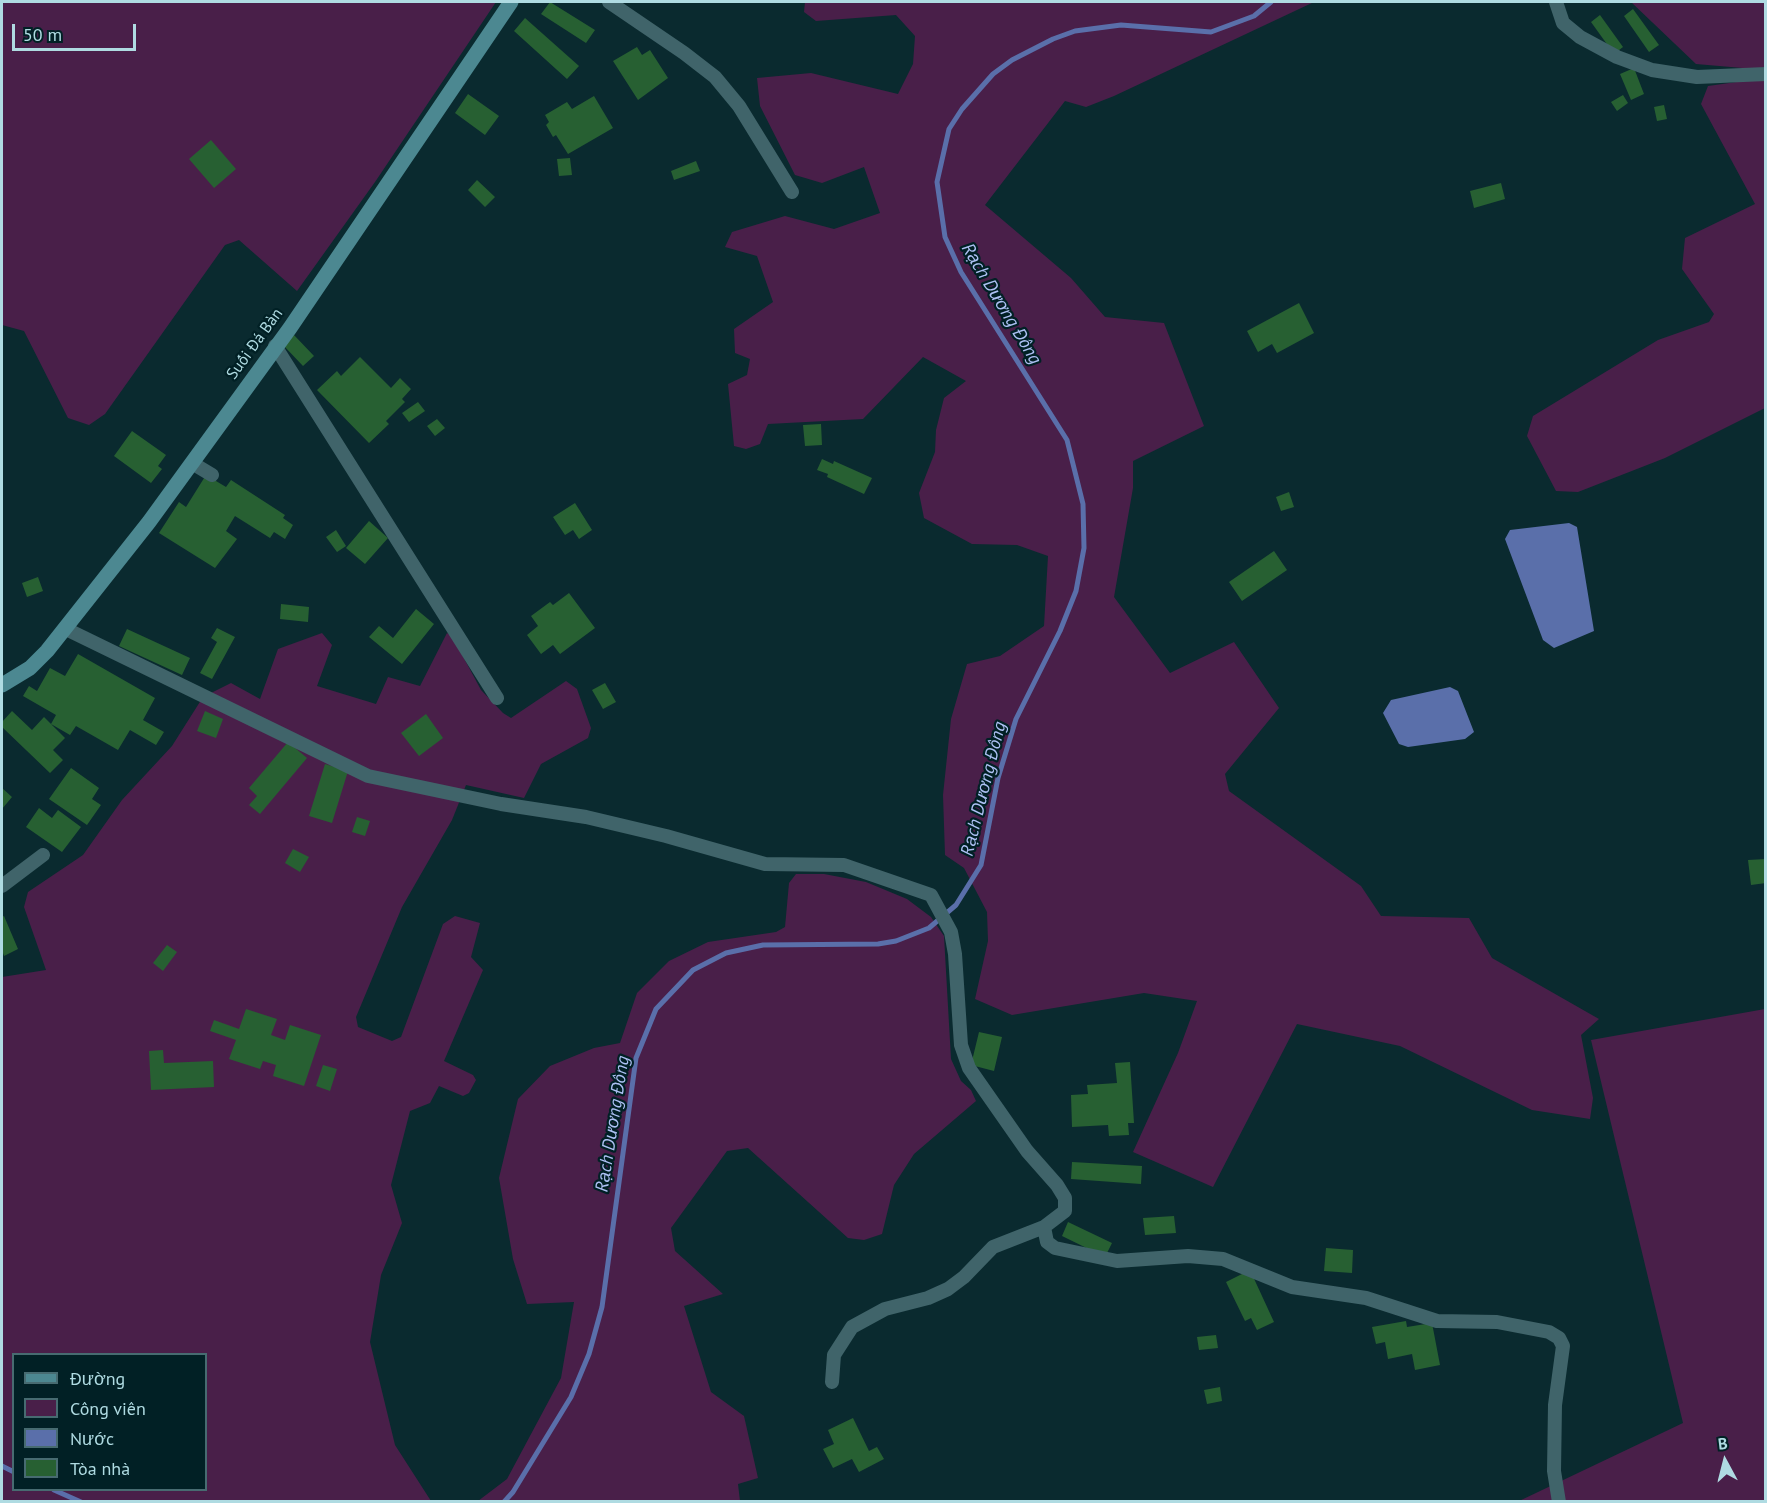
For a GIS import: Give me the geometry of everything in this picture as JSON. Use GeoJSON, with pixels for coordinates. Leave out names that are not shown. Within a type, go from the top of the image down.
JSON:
{"type":"FeatureCollection","features":[{"type":"Feature","properties":{"kind":"street","name":"Suối Đá Bàn"},"geometry":{"type":"LineString","coordinates":[[2,684],[30,668],[66,629],[192,463],[511,2]]}},
{"type":"Feature","properties":{"kind":"street"},"geometry":{"type":"LineString","coordinates":[[609,2],[715,77],[739,106],[792,192]]}},
{"type":"Feature","properties":{"kind":"street"},"geometry":{"type":"LineString","coordinates":[[1556,2],[1563,23],[1580,37],[1617,57],[1652,70],[1697,77],[1766,74]]}},
{"type":"Feature","properties":{"kind":"street"},"geometry":{"type":"LineString","coordinates":[[275,346],[497,698]]}},
{"type":"Feature","properties":{"kind":"street"},"geometry":{"type":"LineString","coordinates":[[192,463],[212,475]]}},
{"type":"Feature","properties":{"kind":"street"},"geometry":{"type":"LineString","coordinates":[[66,629],[368,776],[501,804],[609,822],[677,838],[765,864],[844,865],[931,895],[951,932],[955,954],[961,1045],[969,1068],[1032,1157],[1058,1185],[1065,1198],[1065,1211],[1044,1227],[993,1247],[964,1277],[948,1289],[928,1298],[885,1309],[852,1327],[834,1355],[832,1382]]}},
{"type":"Feature","properties":{"kind":"street"},"geometry":{"type":"LineString","coordinates":[[2,886],[43,855]]}},
{"type":"Feature","properties":{"kind":"street"},"geometry":{"type":"LineString","coordinates":[[1044,1227],[1047,1242],[1055,1248],[1117,1260],[1188,1256],[1223,1259],[1292,1287],[1366,1298],[1437,1321],[1523,1325],[1554,1335],[1559,1338],[1563,1353],[1555,1405],[1554,1471],[1559,1502]]}},
{"type":"Feature","properties":{"kind":"green space"},"geometry":{"type":"Polygon","coordinates":[[[2,2],[496,2],[375,182],[297,291],[239,240],[225,245],[105,414],[89,425],[68,418],[24,331],[2,325],[2,2]]]}},
{"type":"Feature","properties":{"kind":"green space"},"geometry":{"type":"Polygon","coordinates":[[[805,2],[1314,2],[1114,96],[1086,107],[1065,101],[985,205],[1071,278],[1105,317],[1164,323],[1204,426],[1133,461],[1133,488],[1114,597],[1170,673],[1234,642],[1279,708],[1225,774],[1229,791],[1361,886],[1381,916],[1469,918],[1492,958],[1599,1019],[1581,1035],[1593,1098],[1590,1119],[1532,1110],[1400,1046],[1297,1024],[1213,1187],[1133,1152],[1178,1053],[1197,1001],[1144,993],[1012,1015],[975,999],[988,941],[987,912],[964,868],[945,855],[943,795],[951,719],[967,664],[1000,656],[1044,626],[1048,556],[1017,545],[972,544],[924,518],[919,493],[935,452],[936,430],[944,398],[966,381],[923,357],[863,419],[768,424],[760,444],[746,449],[734,446],[728,384],[747,375],[750,359],[735,353],[734,329],[773,302],[757,256],[725,247],[732,232],[785,216],[834,229],[880,213],[864,167],[822,183],[795,175],[760,106],[757,78],[811,73],[898,94],[913,64],[915,36],[896,15],[816,21],[804,12],[805,2]]]}},
{"type":"Feature","properties":{"kind":"green space"},"geometry":{"type":"Polygon","coordinates":[[[1631,2],[1765,2],[1765,67],[1754,69],[1696,64],[1631,2]]]}},
{"type":"Feature","properties":{"kind":"green space"},"geometry":{"type":"Polygon","coordinates":[[[1765,78],[1765,408],[1665,458],[1578,492],[1556,491],[1527,436],[1533,416],[1658,340],[1709,322],[1714,314],[1682,269],[1685,238],[1755,204],[1701,104],[1708,86],[1765,78]]]}},
{"type":"Feature","properties":{"kind":"green space"},"geometry":{"type":"Polygon","coordinates":[[[322,633],[332,645],[317,686],[376,704],[388,677],[420,686],[447,633],[452,636],[481,690],[503,713],[511,718],[566,681],[577,689],[591,728],[588,738],[541,764],[524,798],[466,785],[452,820],[402,907],[356,1017],[358,1027],[392,1041],[401,1037],[443,924],[455,916],[480,923],[471,957],[483,970],[444,1061],[473,1075],[476,1080],[469,1093],[463,1096],[439,1086],[430,1103],[410,1111],[391,1185],[402,1223],[381,1275],[370,1342],[395,1445],[431,1501],[2,1501],[2,977],[46,970],[24,907],[28,892],[83,855],[122,800],[172,746],[203,697],[231,683],[260,699],[278,649],[322,633]]]}},
{"type":"Feature","properties":{"kind":"green space"},"geometry":{"type":"Polygon","coordinates":[[[796,874],[824,874],[866,882],[907,899],[931,917],[944,936],[951,1059],[961,1081],[971,1090],[976,1101],[914,1154],[894,1185],[882,1234],[864,1240],[848,1238],[748,1148],[727,1151],[671,1228],[675,1251],[723,1294],[684,1306],[711,1392],[744,1416],[758,1478],[738,1484],[740,1501],[478,1501],[507,1479],[561,1378],[574,1302],[527,1304],[513,1259],[499,1178],[518,1099],[550,1066],[594,1048],[620,1043],[637,993],[669,961],[708,942],[776,932],[785,927],[789,883],[796,874]]]}},
{"type":"Feature","properties":{"kind":"green space"},"geometry":{"type":"Polygon","coordinates":[[[1765,1009],[1765,1501],[1517,1502],[1683,1423],[1591,1040],[1765,1009]]]}},
{"type":"Feature","properties":{"kind":"water"},"geometry":{"type":"Polygon","coordinates":[[[1569,523],[1577,527],[1594,631],[1554,648],[1543,640],[1505,539],[1510,530],[1569,523]]]}},
{"type":"Feature","properties":{"kind":"water"},"geometry":{"type":"Polygon","coordinates":[[[1450,687],[1458,691],[1474,732],[1465,739],[1408,747],[1399,744],[1383,713],[1391,700],[1450,687]]]}},
{"type":"Feature","properties":{"kind":"building"},"geometry":{"type":"Polygon","coordinates":[[[550,2],[595,30],[586,43],[541,14],[550,2]]]}},
{"type":"Feature","properties":{"kind":"building"},"geometry":{"type":"Polygon","coordinates":[[[1633,9],[1659,45],[1649,52],[1624,16],[1633,9]]]}},
{"type":"Feature","properties":{"kind":"building"},"geometry":{"type":"Polygon","coordinates":[[[1600,15],[1623,47],[1614,54],[1591,22],[1600,15]]]}},
{"type":"Feature","properties":{"kind":"building"},"geometry":{"type":"Polygon","coordinates":[[[525,18],[579,66],[567,79],[514,31],[525,18]]]}},
{"type":"Feature","properties":{"kind":"building"},"geometry":{"type":"Polygon","coordinates":[[[637,47],[642,55],[650,50],[668,78],[638,100],[613,61],[637,47]]]}},
{"type":"Feature","properties":{"kind":"building"},"geometry":{"type":"Polygon","coordinates":[[[1634,68],[1644,94],[1631,100],[1620,74],[1634,68]]]}},
{"type":"Feature","properties":{"kind":"building"},"geometry":{"type":"Polygon","coordinates":[[[468,94],[499,116],[485,135],[455,113],[468,94]]]}},
{"type":"Feature","properties":{"kind":"building"},"geometry":{"type":"Polygon","coordinates":[[[1623,95],[1628,103],[1617,111],[1611,102],[1623,95]]]}},
{"type":"Feature","properties":{"kind":"building"},"geometry":{"type":"Polygon","coordinates":[[[594,96],[613,128],[568,154],[556,135],[553,137],[546,125],[549,122],[545,115],[567,102],[572,109],[594,96]]]}},
{"type":"Feature","properties":{"kind":"building"},"geometry":{"type":"Polygon","coordinates":[[[1664,105],[1667,119],[1657,121],[1654,107],[1664,105]]]}},
{"type":"Feature","properties":{"kind":"building"},"geometry":{"type":"Polygon","coordinates":[[[211,140],[236,169],[214,188],[189,159],[211,140]]]}},
{"type":"Feature","properties":{"kind":"building"},"geometry":{"type":"Polygon","coordinates":[[[570,158],[572,175],[559,176],[557,159],[570,158]]]}},
{"type":"Feature","properties":{"kind":"building"},"geometry":{"type":"Polygon","coordinates":[[[696,161],[700,171],[674,180],[671,171],[696,161]]]}},
{"type":"Feature","properties":{"kind":"building"},"geometry":{"type":"Polygon","coordinates":[[[477,180],[495,197],[485,207],[468,190],[477,180]]]}},
{"type":"Feature","properties":{"kind":"building"},"geometry":{"type":"Polygon","coordinates":[[[1501,183],[1505,199],[1474,208],[1470,191],[1501,183]]]}},
{"type":"Feature","properties":{"kind":"building"},"geometry":{"type":"Polygon","coordinates":[[[1299,303],[1314,333],[1277,353],[1272,344],[1258,352],[1247,331],[1299,303]]]}},
{"type":"Feature","properties":{"kind":"building"},"geometry":{"type":"Polygon","coordinates":[[[294,335],[314,356],[303,366],[283,345],[294,335]]]}},
{"type":"Feature","properties":{"kind":"building"},"geometry":{"type":"Polygon","coordinates":[[[360,357],[391,388],[400,378],[411,389],[402,399],[405,402],[386,421],[389,424],[369,443],[317,390],[337,371],[341,376],[360,357]]]}},
{"type":"Feature","properties":{"kind":"building"},"geometry":{"type":"Polygon","coordinates":[[[418,402],[425,411],[409,422],[402,413],[418,402]]]}},
{"type":"Feature","properties":{"kind":"building"},"geometry":{"type":"Polygon","coordinates":[[[437,419],[445,428],[435,436],[427,426],[437,419]]]}},
{"type":"Feature","properties":{"kind":"building"},"geometry":{"type":"Polygon","coordinates":[[[821,424],[822,445],[805,446],[803,425],[821,424]]]}},
{"type":"Feature","properties":{"kind":"building"},"geometry":{"type":"Polygon","coordinates":[[[132,431],[166,455],[158,466],[162,469],[151,483],[114,456],[132,431]]]}},
{"type":"Feature","properties":{"kind":"building"},"geometry":{"type":"Polygon","coordinates":[[[822,459],[833,464],[834,461],[872,478],[864,494],[817,470],[822,459]]]}},
{"type":"Feature","properties":{"kind":"building"},"geometry":{"type":"Polygon","coordinates":[[[206,475],[226,487],[231,480],[285,515],[283,518],[293,525],[285,539],[274,532],[270,538],[235,516],[226,531],[237,539],[215,568],[159,533],[179,502],[186,507],[206,475]]]}},
{"type":"Feature","properties":{"kind":"building"},"geometry":{"type":"Polygon","coordinates":[[[1289,492],[1294,507],[1281,511],[1276,497],[1289,492]]]}},
{"type":"Feature","properties":{"kind":"building"},"geometry":{"type":"Polygon","coordinates":[[[575,503],[592,530],[579,539],[573,530],[565,535],[553,517],[575,503]]]}},
{"type":"Feature","properties":{"kind":"building"},"geometry":{"type":"Polygon","coordinates":[[[369,521],[388,538],[365,564],[346,548],[369,521]]]}},
{"type":"Feature","properties":{"kind":"building"},"geometry":{"type":"Polygon","coordinates":[[[336,530],[346,546],[337,552],[326,537],[336,530]]]}},
{"type":"Feature","properties":{"kind":"building"},"geometry":{"type":"Polygon","coordinates":[[[1274,551],[1287,570],[1242,601],[1229,582],[1274,551]]]}},
{"type":"Feature","properties":{"kind":"building"},"geometry":{"type":"Polygon","coordinates":[[[38,577],[43,591],[27,597],[22,583],[38,577]]]}},
{"type":"Feature","properties":{"kind":"building"},"geometry":{"type":"Polygon","coordinates":[[[569,593],[595,628],[560,654],[553,645],[541,654],[527,635],[538,626],[531,616],[550,602],[553,605],[569,593]]]}},
{"type":"Feature","properties":{"kind":"building"},"geometry":{"type":"Polygon","coordinates":[[[281,604],[309,607],[308,622],[280,619],[281,604]]]}},
{"type":"Feature","properties":{"kind":"building"},"geometry":{"type":"Polygon","coordinates":[[[416,609],[434,624],[402,664],[369,637],[379,626],[393,638],[416,609]]]}},
{"type":"Feature","properties":{"kind":"building"},"geometry":{"type":"Polygon","coordinates":[[[217,628],[235,637],[212,679],[200,673],[217,642],[211,638],[217,628]]]}},
{"type":"Feature","properties":{"kind":"building"},"geometry":{"type":"Polygon","coordinates":[[[127,629],[190,658],[182,675],[119,646],[127,629]]]}},
{"type":"Feature","properties":{"kind":"building"},"geometry":{"type":"Polygon","coordinates":[[[78,654],[155,698],[143,720],[164,732],[156,745],[130,730],[118,750],[76,726],[70,735],[51,724],[56,715],[23,696],[29,686],[37,691],[50,668],[65,676],[78,654]]]}},
{"type":"Feature","properties":{"kind":"building"},"geometry":{"type":"Polygon","coordinates":[[[605,683],[616,702],[603,709],[592,690],[605,683]]]}},
{"type":"Feature","properties":{"kind":"building"},"geometry":{"type":"Polygon","coordinates":[[[12,711],[32,730],[44,717],[65,738],[53,750],[63,760],[50,773],[2,727],[2,722],[12,711]]]}},
{"type":"Feature","properties":{"kind":"building"},"geometry":{"type":"Polygon","coordinates":[[[205,711],[223,719],[216,738],[197,731],[205,711]]]}},
{"type":"Feature","properties":{"kind":"building"},"geometry":{"type":"Polygon","coordinates":[[[426,714],[443,738],[419,756],[401,733],[426,714]]]}},
{"type":"Feature","properties":{"kind":"building"},"geometry":{"type":"Polygon","coordinates":[[[288,742],[307,758],[260,814],[249,805],[257,796],[249,788],[288,742]]]}},
{"type":"Feature","properties":{"kind":"building"},"geometry":{"type":"Polygon","coordinates":[[[325,764],[348,771],[332,823],[309,816],[325,764]]]}},
{"type":"Feature","properties":{"kind":"building"},"geometry":{"type":"Polygon","coordinates":[[[71,768],[99,788],[92,799],[101,805],[87,825],[49,799],[71,768]]]}},
{"type":"Feature","properties":{"kind":"building"},"geometry":{"type":"Polygon","coordinates":[[[2,788],[12,797],[2,809],[2,788]]]}},
{"type":"Feature","properties":{"kind":"building"},"geometry":{"type":"Polygon","coordinates":[[[39,808],[52,818],[58,810],[81,827],[62,852],[26,827],[39,808]]]}},
{"type":"Feature","properties":{"kind":"building"},"geometry":{"type":"Polygon","coordinates":[[[357,817],[370,821],[365,836],[352,832],[357,817]]]}},
{"type":"Feature","properties":{"kind":"building"},"geometry":{"type":"Polygon","coordinates":[[[293,849],[309,857],[300,872],[285,863],[293,849]]]}},
{"type":"Feature","properties":{"kind":"building"},"geometry":{"type":"Polygon","coordinates":[[[1766,859],[1766,883],[1751,885],[1748,860],[1766,859]]]}},
{"type":"Feature","properties":{"kind":"building"},"geometry":{"type":"Polygon","coordinates":[[[4,916],[18,949],[4,956],[2,917],[4,916]]]}},
{"type":"Feature","properties":{"kind":"building"},"geometry":{"type":"Polygon","coordinates":[[[167,945],[177,952],[163,971],[153,963],[167,945]]]}},
{"type":"Feature","properties":{"kind":"building"},"geometry":{"type":"Polygon","coordinates":[[[246,1009],[277,1019],[271,1035],[285,1040],[290,1025],[321,1035],[304,1086],[273,1076],[276,1065],[263,1061],[260,1069],[229,1059],[236,1040],[210,1031],[214,1020],[239,1029],[246,1009]]]}},
{"type":"Feature","properties":{"kind":"building"},"geometry":{"type":"Polygon","coordinates":[[[979,1032],[1002,1037],[994,1071],[971,1065],[979,1032]]]}},
{"type":"Feature","properties":{"kind":"building"},"geometry":{"type":"Polygon","coordinates":[[[163,1050],[164,1063],[213,1061],[214,1087],[151,1090],[149,1051],[163,1050]]]}},
{"type":"Feature","properties":{"kind":"building"},"geometry":{"type":"Polygon","coordinates":[[[1130,1062],[1134,1123],[1128,1123],[1129,1135],[1109,1136],[1108,1125],[1072,1127],[1071,1095],[1088,1094],[1087,1085],[1117,1083],[1115,1063],[1130,1062]]]}},
{"type":"Feature","properties":{"kind":"building"},"geometry":{"type":"Polygon","coordinates":[[[323,1065],[337,1069],[330,1091],[316,1086],[323,1065]]]}},
{"type":"Feature","properties":{"kind":"building"},"geometry":{"type":"Polygon","coordinates":[[[1072,1162],[1142,1166],[1141,1184],[1071,1179],[1072,1162]]]}},
{"type":"Feature","properties":{"kind":"building"},"geometry":{"type":"Polygon","coordinates":[[[1174,1216],[1176,1233],[1145,1235],[1143,1218],[1174,1216]]]}},
{"type":"Feature","properties":{"kind":"building"},"geometry":{"type":"Polygon","coordinates":[[[1068,1222],[1112,1243],[1105,1257],[1062,1236],[1068,1222]]]}},
{"type":"Feature","properties":{"kind":"building"},"geometry":{"type":"Polygon","coordinates":[[[1326,1248],[1353,1250],[1352,1273],[1324,1271],[1326,1248]]]}},
{"type":"Feature","properties":{"kind":"building"},"geometry":{"type":"Polygon","coordinates":[[[1250,1270],[1274,1322],[1257,1330],[1251,1318],[1245,1321],[1226,1282],[1250,1270]]]}},
{"type":"Feature","properties":{"kind":"building"},"geometry":{"type":"Polygon","coordinates":[[[1406,1321],[1407,1327],[1432,1323],[1440,1365],[1415,1370],[1412,1354],[1388,1359],[1385,1342],[1376,1344],[1372,1327],[1406,1321]]]}},
{"type":"Feature","properties":{"kind":"building"},"geometry":{"type":"Polygon","coordinates":[[[1216,1335],[1218,1348],[1199,1350],[1197,1337],[1216,1335]]]}},
{"type":"Feature","properties":{"kind":"building"},"geometry":{"type":"Polygon","coordinates":[[[1220,1387],[1222,1401],[1207,1404],[1204,1390],[1220,1387]]]}},
{"type":"Feature","properties":{"kind":"building"},"geometry":{"type":"Polygon","coordinates":[[[853,1418],[869,1451],[877,1447],[884,1459],[859,1472],[852,1459],[833,1468],[823,1449],[834,1444],[828,1430],[853,1418]]]}},
{"type":"Feature","properties":{"kind":"waterway","name":"Rạch Dương Đông"},"geometry":{"type":"LineString","coordinates":[[504,1502],[513,1492],[571,1397],[589,1354],[602,1307],[636,1058],[656,1009],[693,970],[726,953],[763,945],[878,944],[896,941],[929,928],[956,905],[981,865],[998,778],[1016,719],[1060,631],[1076,591],[1084,548],[1083,504],[1067,440],[961,272],[945,237],[937,182],[949,129],[962,109],[993,74],[1012,60],[1053,39],[1075,31],[1121,25],[1211,32],[1254,16],[1271,2]]}},
{"type":"Feature","properties":{"kind":"waterway","name":"Rạch Dương Đông"},"geometry":{"type":"LineString","coordinates":[[2,1466],[12,1471]]}},
{"type":"Feature","properties":{"kind":"waterway","name":"Rạch Dương Đông"},"geometry":{"type":"LineString","coordinates":[[56,1491],[81,1502]]}}]}
